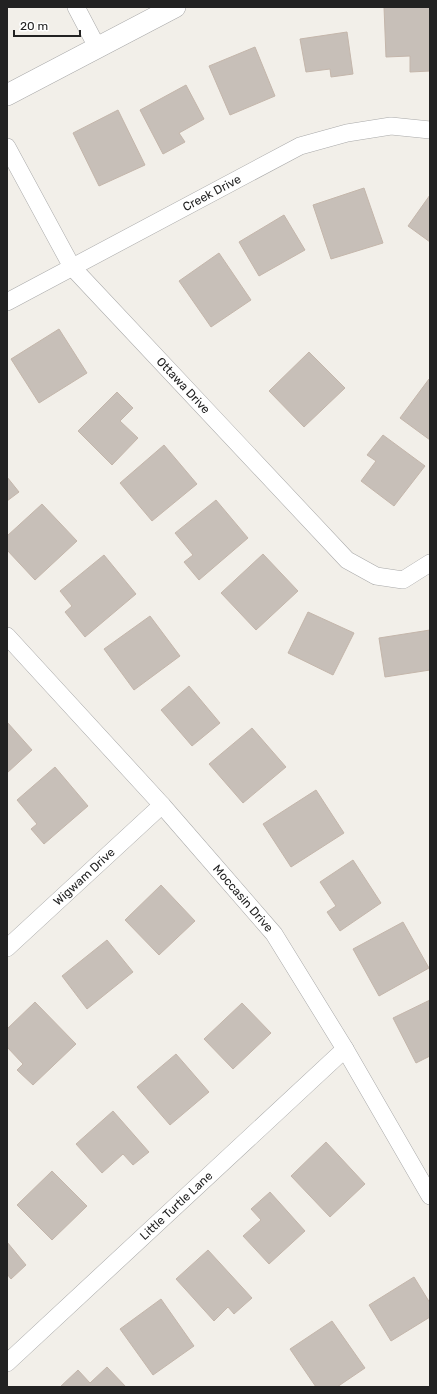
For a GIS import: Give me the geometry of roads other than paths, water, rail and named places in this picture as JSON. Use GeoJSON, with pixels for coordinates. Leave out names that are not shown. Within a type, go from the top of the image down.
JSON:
{"type":"FeatureCollection","features":[{"type":"Feature","properties":{"kind":"street"},"geometry":{"type":"LineString","coordinates":[[76,7],[97,47]]}},
{"type":"Feature","properties":{"kind":"street"},"geometry":{"type":"LineString","coordinates":[[7,95],[176,7]]}},
{"type":"Feature","properties":{"kind":"street","name":"Creek Drive"},"geometry":{"type":"LineString","coordinates":[[7,302],[300,146],[347,132],[391,126],[430,130]]}},
{"type":"Feature","properties":{"kind":"street","name":"Ottawa Drive"},"geometry":{"type":"LineString","coordinates":[[7,147],[72,267],[347,560],[376,576],[402,580],[430,563]]}},
{"type":"Feature","properties":{"kind":"street","name":"Moccasin Drive"},"geometry":{"type":"LineString","coordinates":[[7,636],[162,805],[274,934],[345,1049],[430,1196]]}},
{"type":"Feature","properties":{"kind":"street","name":"Wigwam Drive"},"geometry":{"type":"LineString","coordinates":[[7,948],[162,805]]}},
{"type":"Feature","properties":{"kind":"street","name":"Little Turtle Lane"},"geometry":{"type":"LineString","coordinates":[[7,1363],[345,1049]]}}]}
